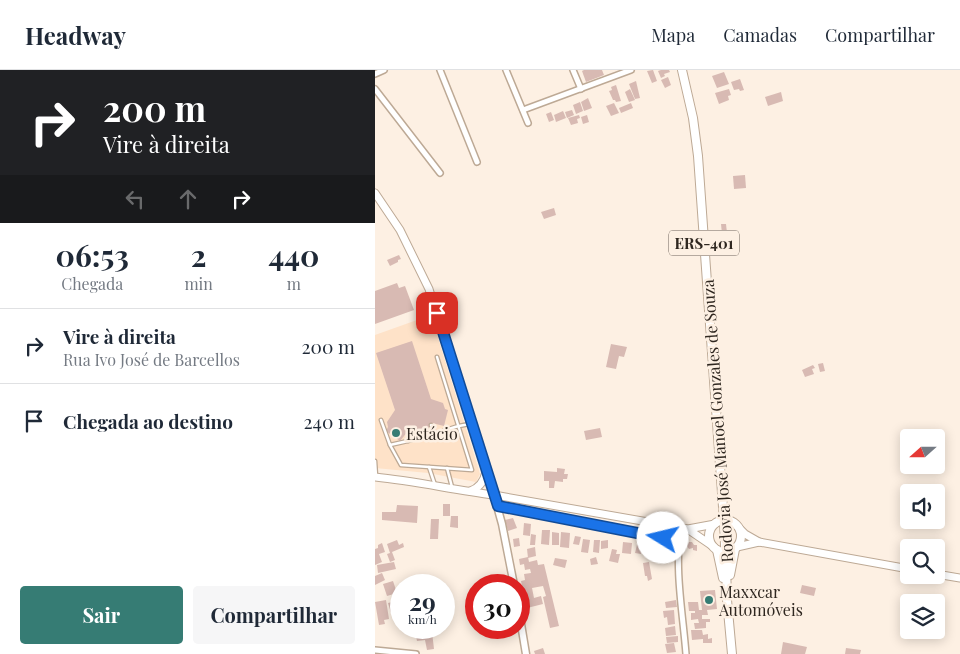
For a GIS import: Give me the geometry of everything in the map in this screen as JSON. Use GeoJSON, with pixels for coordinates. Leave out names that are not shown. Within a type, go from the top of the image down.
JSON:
{"type":"FeatureCollection","features":[{"type":"Feature","properties":{"kind":"main road","name":"Rodovia José Manoel Gonzales de Souza"},"geometry":{"type":"LineString","coordinates":[[682,70],[693,118],[698,156],[721,489]]}},
{"type":"Feature","properties":{"kind":"main road"},"geometry":{"type":"LineString","coordinates":[[375,193],[399,230],[429,289],[494,495]]}},
{"type":"Feature","properties":{"kind":"main road"},"geometry":{"type":"LineString","coordinates":[[468,492],[477,489],[482,484],[486,472]]}},
{"type":"Feature","properties":{"kind":"main road"},"geometry":{"type":"LineString","coordinates":[[375,477],[435,484],[468,492],[685,529],[719,522],[736,525],[745,534],[759,542],[900,567]]}},
{"type":"Feature","properties":{"kind":"main road"},"geometry":{"type":"LineString","coordinates":[[721,489],[719,522],[709,534],[727,594],[732,654]]}},
{"type":"Feature","properties":{"kind":"main road"},"geometry":{"type":"LineString","coordinates":[[721,489],[730,515],[741,536],[736,548],[727,594]]}},
{"type":"Feature","properties":{"kind":"main road","name":"Rodovia José Manoel Gonzales de Souza"},"geometry":{"type":"LineString","coordinates":[[719,522],[726,552],[727,594]]}},
{"type":"Feature","properties":{"kind":"main road"},"geometry":{"type":"LineString","coordinates":[[685,529],[715,549],[726,552],[759,542]]}},
{"type":"Feature","properties":{"kind":"main road"},"geometry":{"type":"LineString","coordinates":[[945,576],[960,578]]}},
{"type":"Feature","properties":{"kind":"street"},"geometry":{"type":"LineString","coordinates":[[375,74],[384,70]]}},
{"type":"Feature","properties":{"kind":"street"},"geometry":{"type":"LineString","coordinates":[[441,70],[477,162]]}},
{"type":"Feature","properties":{"kind":"street"},"geometry":{"type":"LineString","coordinates":[[506,70],[528,123]]}},
{"type":"Feature","properties":{"kind":"street"},"geometry":{"type":"LineString","coordinates":[[573,70],[581,89]]}},
{"type":"Feature","properties":{"kind":"street"},"geometry":{"type":"LineString","coordinates":[[523,110],[631,70]]}},
{"type":"Feature","properties":{"kind":"street"},"geometry":{"type":"LineString","coordinates":[[375,89],[440,173]]}},
{"type":"Feature","properties":{"kind":"street"},"geometry":{"type":"LineString","coordinates":[[494,495],[512,574]]}},
{"type":"Feature","properties":{"kind":"street"},"geometry":{"type":"LineString","coordinates":[[498,506],[679,541]]}},
{"type":"Feature","properties":{"kind":"street"},"geometry":{"type":"LineString","coordinates":[[685,529],[679,541],[686,654]]}},
{"type":"Feature","properties":{"kind":"street"},"geometry":{"type":"LineString","coordinates":[[524,639],[526,654]]}},
{"type":"Feature","properties":{"kind":"street"},"geometry":{"type":"LineString","coordinates":[[375,650],[416,654]]}},
{"type":"Feature","properties":{"kind":"lane"},"geometry":{"type":"LineString","coordinates":[[381,420],[389,445],[401,465],[472,470],[437,357]]}},
{"type":"Feature","properties":{"kind":"lane"},"geometry":{"type":"LineString","coordinates":[[389,445],[436,435],[470,423]]}},
{"type":"Feature","properties":{"kind":"lane"},"geometry":{"type":"LineString","coordinates":[[431,425],[436,435]]}},
{"type":"Feature","properties":{"kind":"lane"},"geometry":{"type":"LineString","coordinates":[[408,441],[411,433]]}},
{"type":"Feature","properties":{"kind":"lane"},"geometry":{"type":"LineString","coordinates":[[375,461],[375,477]]}},
{"type":"Feature","properties":{"kind":"lane"},"geometry":{"type":"LineString","coordinates":[[429,467],[435,484]]}},
{"type":"Feature","properties":{"kind":"lane"},"geometry":{"type":"LineString","coordinates":[[447,468],[453,489]]}},
{"type":"Feature","properties":{"kind":"shaded area"},"geometry":{"type":"Polygon","coordinates":[[[431,315],[480,474],[476,482],[428,473],[375,468],[375,335],[431,315]]]}},
{"type":"Feature","properties":{"kind":"building"},"geometry":{"type":"Polygon","coordinates":[[[602,70],[604,75],[586,82],[582,71],[602,70]]]}},
{"type":"Feature","properties":{"kind":"building"},"geometry":{"type":"Polygon","coordinates":[[[653,70],[657,81],[652,83],[647,71],[653,70]]]}},
{"type":"Feature","properties":{"kind":"building"},"geometry":{"type":"Polygon","coordinates":[[[669,70],[670,72],[664,74],[665,76],[661,78],[658,71],[669,70]]]}},
{"type":"Feature","properties":{"kind":"building"},"geometry":{"type":"Polygon","coordinates":[[[724,72],[729,84],[717,88],[712,76],[724,72]]]}},
{"type":"Feature","properties":{"kind":"building"},"geometry":{"type":"Polygon","coordinates":[[[668,77],[671,85],[665,88],[661,80],[668,77]]]}},
{"type":"Feature","properties":{"kind":"building"},"geometry":{"type":"Polygon","coordinates":[[[740,79],[744,90],[734,90],[731,82],[740,79]]]}},
{"type":"Feature","properties":{"kind":"building"},"geometry":{"type":"Polygon","coordinates":[[[636,81],[640,98],[635,99],[629,84],[636,81]]]}},
{"type":"Feature","properties":{"kind":"building"},"geometry":{"type":"Polygon","coordinates":[[[616,85],[621,101],[616,102],[609,91],[612,90],[611,87],[616,85]]]}},
{"type":"Feature","properties":{"kind":"building"},"geometry":{"type":"Polygon","coordinates":[[[630,89],[635,100],[629,102],[625,92],[630,89]]]}},
{"type":"Feature","properties":{"kind":"building"},"geometry":{"type":"Polygon","coordinates":[[[729,89],[731,95],[728,96],[729,100],[719,104],[715,93],[729,89]]]}},
{"type":"Feature","properties":{"kind":"building"},"geometry":{"type":"Polygon","coordinates":[[[781,92],[783,101],[768,106],[765,97],[781,92]]]}},
{"type":"Feature","properties":{"kind":"building"},"geometry":{"type":"Polygon","coordinates":[[[588,98],[592,108],[584,111],[581,102],[588,98]]]}},
{"type":"Feature","properties":{"kind":"building"},"geometry":{"type":"Polygon","coordinates":[[[580,102],[583,111],[576,114],[573,105],[580,102]]]}},
{"type":"Feature","properties":{"kind":"building"},"geometry":{"type":"Polygon","coordinates":[[[614,103],[619,113],[611,116],[606,106],[614,103]]]}},
{"type":"Feature","properties":{"kind":"building"},"geometry":{"type":"Polygon","coordinates":[[[631,103],[633,108],[621,113],[619,108],[631,103]]]}},
{"type":"Feature","properties":{"kind":"building"},"geometry":{"type":"Polygon","coordinates":[[[572,110],[574,115],[567,118],[565,112],[572,110]]]}},
{"type":"Feature","properties":{"kind":"building"},"geometry":{"type":"Polygon","coordinates":[[[563,111],[566,118],[556,122],[554,115],[563,111]]]}},
{"type":"Feature","properties":{"kind":"building"},"geometry":{"type":"Polygon","coordinates":[[[551,112],[554,120],[549,122],[546,114],[551,112]]]}},
{"type":"Feature","properties":{"kind":"building"},"geometry":{"type":"Polygon","coordinates":[[[579,115],[578,123],[571,125],[568,118],[579,115]]]}},
{"type":"Feature","properties":{"kind":"building"},"geometry":{"type":"Polygon","coordinates":[[[587,115],[589,122],[583,124],[581,117],[587,115]]]}},
{"type":"Feature","properties":{"kind":"building"},"geometry":{"type":"Polygon","coordinates":[[[745,175],[746,188],[734,189],[733,176],[745,175]]]}},
{"type":"Feature","properties":{"kind":"building"},"geometry":{"type":"Polygon","coordinates":[[[554,208],[556,215],[544,219],[541,212],[554,208]]]}},
{"type":"Feature","properties":{"kind":"building"},"geometry":{"type":"Polygon","coordinates":[[[721,224],[726,224],[727,233],[722,234],[721,224]]]}},
{"type":"Feature","properties":{"kind":"building"},"geometry":{"type":"Polygon","coordinates":[[[399,255],[401,259],[390,266],[387,260],[399,255]]]}},
{"type":"Feature","properties":{"kind":"building"},"geometry":{"type":"Polygon","coordinates":[[[397,283],[399,288],[405,286],[414,310],[375,324],[375,291],[397,283]]]}},
{"type":"Feature","properties":{"kind":"building"},"geometry":{"type":"Polygon","coordinates":[[[412,341],[431,399],[443,403],[445,409],[448,410],[444,426],[432,423],[428,429],[417,433],[408,431],[400,441],[386,431],[388,427],[387,422],[395,410],[376,353],[412,341]]]}},
{"type":"Feature","properties":{"kind":"building"},"geometry":{"type":"Polygon","coordinates":[[[611,344],[627,347],[624,357],[619,356],[616,369],[606,367],[611,344]]]}},
{"type":"Feature","properties":{"kind":"building"},"geometry":{"type":"Polygon","coordinates":[[[823,363],[825,371],[820,372],[818,364],[823,363]]]}},
{"type":"Feature","properties":{"kind":"building"},"geometry":{"type":"Polygon","coordinates":[[[813,365],[815,368],[812,369],[814,374],[805,377],[802,370],[813,365]]]}},
{"type":"Feature","properties":{"kind":"building"},"geometry":{"type":"Polygon","coordinates":[[[600,428],[602,437],[586,440],[584,431],[600,428]]]}},
{"type":"Feature","properties":{"kind":"building"},"geometry":{"type":"Polygon","coordinates":[[[557,468],[565,469],[564,474],[568,474],[567,479],[563,479],[563,482],[555,481],[554,488],[549,488],[549,481],[544,481],[544,471],[557,472],[557,468]]]}},
{"type":"Feature","properties":{"kind":"building"},"geometry":{"type":"Polygon","coordinates":[[[443,504],[450,504],[450,516],[443,516],[443,504]]]}},
{"type":"Feature","properties":{"kind":"building"},"geometry":{"type":"Polygon","coordinates":[[[397,505],[418,506],[417,523],[382,520],[382,512],[396,512],[397,505]]]}},
{"type":"Feature","properties":{"kind":"building"},"geometry":{"type":"Polygon","coordinates":[[[451,516],[458,516],[458,528],[450,527],[451,516]]]}},
{"type":"Feature","properties":{"kind":"building"},"geometry":{"type":"Polygon","coordinates":[[[513,518],[517,528],[508,531],[505,520],[513,518]]]}},
{"type":"Feature","properties":{"kind":"building"},"geometry":{"type":"Polygon","coordinates":[[[431,519],[439,519],[438,539],[430,539],[431,519]]]}},
{"type":"Feature","properties":{"kind":"building"},"geometry":{"type":"Polygon","coordinates":[[[524,523],[531,524],[530,536],[523,535],[524,523]]]}},
{"type":"Feature","properties":{"kind":"building"},"geometry":{"type":"Polygon","coordinates":[[[542,530],[550,530],[549,545],[541,544],[542,530]]]}},
{"type":"Feature","properties":{"kind":"building"},"geometry":{"type":"Polygon","coordinates":[[[552,532],[559,533],[559,545],[552,545],[552,532]]]}},
{"type":"Feature","properties":{"kind":"building"},"geometry":{"type":"Polygon","coordinates":[[[561,532],[570,533],[569,548],[560,547],[561,532]]]}},
{"type":"Feature","properties":{"kind":"building"},"geometry":{"type":"Polygon","coordinates":[[[531,534],[536,535],[535,545],[530,545],[531,534]]]}},
{"type":"Feature","properties":{"kind":"building"},"geometry":{"type":"Polygon","coordinates":[[[575,536],[581,537],[579,545],[573,544],[575,536]]]}},
{"type":"Feature","properties":{"kind":"building"},"geometry":{"type":"Polygon","coordinates":[[[519,538],[520,546],[514,547],[513,539],[519,538]]]}},
{"type":"Feature","properties":{"kind":"building"},"geometry":{"type":"Polygon","coordinates":[[[583,539],[590,540],[588,553],[581,552],[583,539]]]}},
{"type":"Feature","properties":{"kind":"building"},"geometry":{"type":"Polygon","coordinates":[[[397,540],[399,545],[403,543],[404,547],[392,552],[395,560],[390,562],[387,554],[390,553],[387,544],[397,540]]]}},
{"type":"Feature","properties":{"kind":"building"},"geometry":{"type":"Polygon","coordinates":[[[594,540],[600,540],[599,553],[593,552],[594,540]]]}},
{"type":"Feature","properties":{"kind":"building"},"geometry":{"type":"Polygon","coordinates":[[[608,540],[608,548],[601,549],[601,541],[608,540]]]}},
{"type":"Feature","properties":{"kind":"building"},"geometry":{"type":"Polygon","coordinates":[[[623,542],[632,543],[631,554],[622,553],[623,542]]]}},
{"type":"Feature","properties":{"kind":"building"},"geometry":{"type":"Polygon","coordinates":[[[689,542],[697,545],[697,551],[693,550],[693,548],[689,549],[687,546],[689,542]]]}},
{"type":"Feature","properties":{"kind":"building"},"geometry":{"type":"Polygon","coordinates":[[[382,543],[385,552],[379,554],[382,562],[375,565],[375,549],[382,543]]]}},
{"type":"Feature","properties":{"kind":"building"},"geometry":{"type":"Polygon","coordinates":[[[637,545],[643,546],[641,554],[635,553],[637,545]]]}},
{"type":"Feature","properties":{"kind":"building"},"geometry":{"type":"Polygon","coordinates":[[[535,547],[536,556],[528,558],[527,549],[535,547]]]}},
{"type":"Feature","properties":{"kind":"building"},"geometry":{"type":"Polygon","coordinates":[[[612,549],[617,550],[616,554],[620,554],[618,563],[609,561],[612,549]]]}},
{"type":"Feature","properties":{"kind":"building"},"geometry":{"type":"Polygon","coordinates":[[[528,557],[529,562],[537,560],[538,565],[544,564],[559,626],[550,628],[543,597],[546,596],[543,586],[532,588],[534,598],[541,596],[543,604],[530,607],[530,574],[524,574],[531,573],[530,569],[525,570],[524,564],[520,565],[519,559],[528,557]]]}},
{"type":"Feature","properties":{"kind":"building"},"geometry":{"type":"Polygon","coordinates":[[[596,557],[598,564],[591,565],[590,559],[596,557]]]}},
{"type":"Feature","properties":{"kind":"building"},"geometry":{"type":"Polygon","coordinates":[[[555,558],[567,560],[565,568],[553,565],[555,558]]]}},
{"type":"Feature","properties":{"kind":"building"},"geometry":{"type":"Polygon","coordinates":[[[394,562],[396,569],[378,573],[377,565],[394,562]]]}},
{"type":"Feature","properties":{"kind":"building"},"geometry":{"type":"Polygon","coordinates":[[[649,562],[652,579],[648,581],[647,576],[645,576],[643,563],[649,562]]]}},
{"type":"Feature","properties":{"kind":"building"},"geometry":{"type":"Polygon","coordinates":[[[382,573],[385,580],[375,585],[375,576],[382,573]]]}},
{"type":"Feature","properties":{"kind":"building"},"geometry":{"type":"Polygon","coordinates":[[[390,582],[390,595],[387,596],[383,584],[390,582]]]}},
{"type":"Feature","properties":{"kind":"building"},"geometry":{"type":"Polygon","coordinates":[[[802,585],[816,588],[814,596],[800,593],[802,585]]]}},
{"type":"Feature","properties":{"kind":"building"},"geometry":{"type":"Polygon","coordinates":[[[715,590],[717,609],[707,610],[708,615],[702,615],[702,619],[710,619],[710,622],[706,622],[706,628],[695,629],[694,623],[699,623],[698,619],[691,620],[691,613],[695,613],[695,611],[689,611],[688,602],[698,602],[699,610],[702,610],[700,591],[715,590]]]}},
{"type":"Feature","properties":{"kind":"building"},"geometry":{"type":"Polygon","coordinates":[[[386,600],[389,619],[384,620],[385,624],[379,625],[375,602],[386,600]]]}},
{"type":"Feature","properties":{"kind":"building"},"geometry":{"type":"Polygon","coordinates":[[[676,600],[677,607],[666,608],[665,602],[676,600]]]}},
{"type":"Feature","properties":{"kind":"building"},"geometry":{"type":"Polygon","coordinates":[[[674,610],[675,624],[668,625],[667,617],[664,618],[663,611],[674,610]]]}},
{"type":"Feature","properties":{"kind":"building"},"geometry":{"type":"Polygon","coordinates":[[[675,626],[676,635],[666,636],[665,628],[675,626]]]}},
{"type":"Feature","properties":{"kind":"building"},"geometry":{"type":"Polygon","coordinates":[[[691,630],[702,630],[703,635],[708,634],[708,639],[712,638],[712,643],[703,643],[703,639],[692,640],[691,630]]]}},
{"type":"Feature","properties":{"kind":"building"},"geometry":{"type":"Polygon","coordinates":[[[678,636],[678,642],[667,643],[666,637],[678,636]]]}},
{"type":"Feature","properties":{"kind":"building"},"geometry":{"type":"Polygon","coordinates":[[[417,639],[433,639],[434,649],[427,650],[425,640],[417,641],[417,639]]]}},
{"type":"Feature","properties":{"kind":"building"},"geometry":{"type":"Polygon","coordinates":[[[783,642],[807,647],[805,654],[781,654],[783,642]]]}},
{"type":"Feature","properties":{"kind":"building"},"geometry":{"type":"Polygon","coordinates":[[[674,643],[676,652],[667,653],[665,644],[674,643]]]}},
{"type":"Feature","properties":{"kind":"building"},"geometry":{"type":"Polygon","coordinates":[[[543,648],[545,654],[535,654],[534,651],[543,648]]]}},
{"type":"Feature","properties":{"kind":"building"},"geometry":{"type":"Polygon","coordinates":[[[846,648],[861,650],[860,654],[845,654],[846,648]]]}},
{"type":"Feature","properties":{"kind":"place","name":"Estácio"},"geometry":{"type":"Point","coordinates":[396,433]}},
{"type":"Feature","properties":{"kind":"place","name":"Maxxcar Automóveis"},"geometry":{"type":"Point","coordinates":[709,600]}},
{"type":"Feature","properties":{"kind":"route"},"geometry":{"type":"LineString","coordinates":[[437,313],[498,506],[663,538]]}}]}
